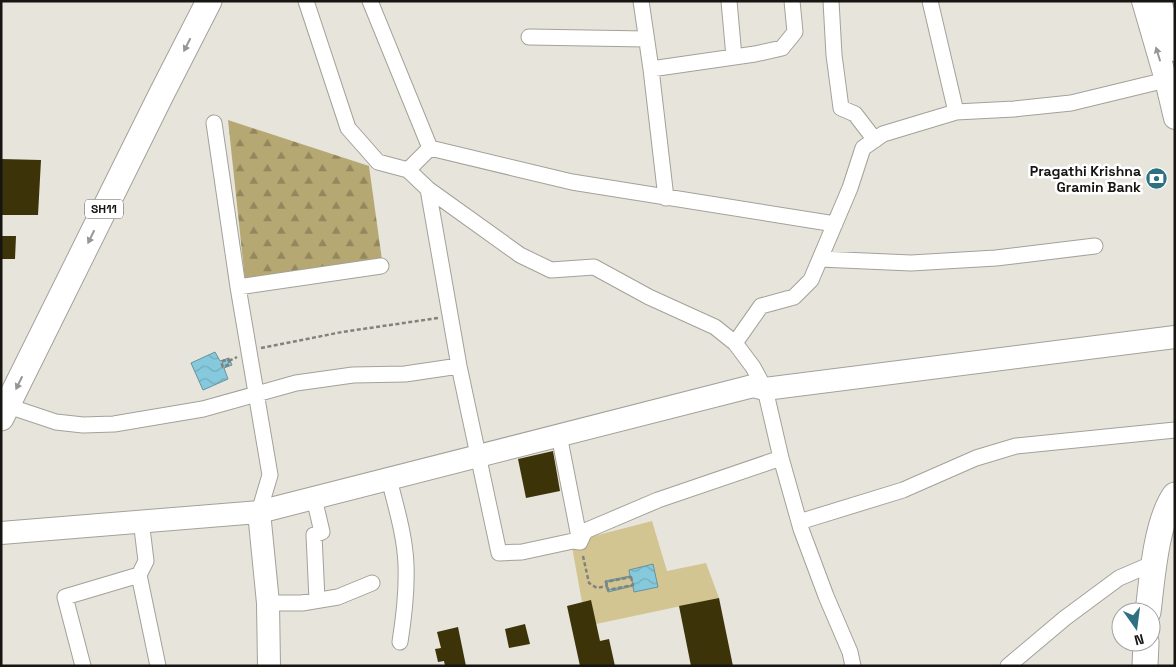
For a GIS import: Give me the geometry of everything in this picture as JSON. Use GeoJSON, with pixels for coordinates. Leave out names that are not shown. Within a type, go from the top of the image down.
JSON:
{"type":"FeatureCollection","features":[{"type":"Feature","properties":{"kind":"main road","name":"SH11"},"geometry":{"type":"LineString","coordinates":[[1,380],[145,87],[190,1]]}},
{"type":"Feature","properties":{"kind":"main road","name":"SH11"},"geometry":{"type":"LineString","coordinates":[[4,412],[209,1]]}},
{"type":"Feature","properties":{"kind":"main road"},"geometry":{"type":"LineString","coordinates":[[1149,602],[1157,543],[1170,501],[1175,495]]}},
{"type":"Feature","properties":{"kind":"main road"},"geometry":{"type":"LineString","coordinates":[[1145,666],[1146,652]]}},
{"type":"Feature","properties":{"kind":"street"},"geometry":{"type":"LineString","coordinates":[[306,1],[348,128],[378,162],[408,170],[428,189],[520,255],[551,270],[594,267],[650,297],[716,327],[735,343],[753,367],[765,389],[781,458],[799,522],[826,596],[850,652],[853,666]]}},
{"type":"Feature","properties":{"kind":"street"},"geometry":{"type":"LineString","coordinates":[[370,1],[430,148]]}},
{"type":"Feature","properties":{"kind":"street"},"geometry":{"type":"LineString","coordinates":[[641,1],[666,198]]}},
{"type":"Feature","properties":{"kind":"street"},"geometry":{"type":"LineString","coordinates":[[729,1],[734,57]]}},
{"type":"Feature","properties":{"kind":"street"},"geometry":{"type":"LineString","coordinates":[[651,69],[782,48],[795,32],[792,1]]}},
{"type":"Feature","properties":{"kind":"street"},"geometry":{"type":"LineString","coordinates":[[831,1],[834,55],[841,108],[855,114],[875,140]]}},
{"type":"Feature","properties":{"kind":"street"},"geometry":{"type":"LineString","coordinates":[[930,1],[956,112]]}},
{"type":"Feature","properties":{"kind":"street"},"geometry":{"type":"LineString","coordinates":[[1143,1],[1175,118]]}},
{"type":"Feature","properties":{"kind":"street"},"geometry":{"type":"LineString","coordinates":[[1160,1],[1175,50]]}},
{"type":"Feature","properties":{"kind":"street"},"geometry":{"type":"LineString","coordinates":[[529,37],[646,39]]}},
{"type":"Feature","properties":{"kind":"street"},"geometry":{"type":"LineString","coordinates":[[735,343],[761,306],[794,297],[811,280],[850,188],[863,148],[883,134],[956,112],[1014,109],[1071,103],[1166,80]]}},
{"type":"Feature","properties":{"kind":"street"},"geometry":{"type":"LineString","coordinates":[[214,123],[238,287],[270,475],[259,512],[268,603],[268,666]]}},
{"type":"Feature","properties":{"kind":"street"},"geometry":{"type":"LineString","coordinates":[[408,170],[430,148]]}},
{"type":"Feature","properties":{"kind":"street"},"geometry":{"type":"LineString","coordinates":[[430,148],[572,182],[834,224]]}},
{"type":"Feature","properties":{"kind":"street"},"geometry":{"type":"LineString","coordinates":[[428,189],[449,316],[477,456],[499,553],[522,552],[574,541],[580,542]]}},
{"type":"Feature","properties":{"kind":"street"},"geometry":{"type":"LineString","coordinates":[[820,259],[911,263],[996,258],[1095,246]]}},
{"type":"Feature","properties":{"kind":"street"},"geometry":{"type":"LineString","coordinates":[[238,287],[381,266]]}},
{"type":"Feature","properties":{"kind":"street"},"geometry":{"type":"LineString","coordinates":[[1,532],[259,512],[753,386],[765,389],[1175,337]]}},
{"type":"Feature","properties":{"kind":"street"},"geometry":{"type":"LineString","coordinates":[[4,412],[83,425],[114,424],[203,409],[296,383],[353,375],[405,374],[459,366]]}},
{"type":"Feature","properties":{"kind":"street"},"geometry":{"type":"LineString","coordinates":[[799,522],[903,490],[976,458],[1016,446],[1175,430]]}},
{"type":"Feature","properties":{"kind":"street"},"geometry":{"type":"LineString","coordinates":[[559,435],[580,542]]}},
{"type":"Feature","properties":{"kind":"street"},"geometry":{"type":"LineString","coordinates":[[580,542],[586,531],[658,500],[781,458]]}},
{"type":"Feature","properties":{"kind":"street"},"geometry":{"type":"LineString","coordinates":[[389,479],[397,510],[406,565],[406,598],[400,642]]}},
{"type":"Feature","properties":{"kind":"street"},"geometry":{"type":"LineString","coordinates":[[314,498],[322,532],[314,535],[317,600]]}},
{"type":"Feature","properties":{"kind":"street"},"geometry":{"type":"LineString","coordinates":[[142,520],[146,560],[139,575],[158,666]]}},
{"type":"Feature","properties":{"kind":"street"},"geometry":{"type":"LineString","coordinates":[[1008,666],[1065,618],[1119,578],[1154,563]]}},
{"type":"Feature","properties":{"kind":"street"},"geometry":{"type":"LineString","coordinates":[[83,666],[65,597],[139,575]]}},
{"type":"Feature","properties":{"kind":"street"},"geometry":{"type":"LineString","coordinates":[[268,603],[302,603],[338,597],[372,583]]}},
{"type":"Feature","properties":{"kind":"path"},"geometry":{"type":"LineString","coordinates":[[229,362],[249,351],[342,332],[402,325],[449,316]]}},
{"type":"Feature","properties":{"kind":"path"},"geometry":{"type":"LineString","coordinates":[[580,542],[589,583],[597,588],[607,586]]}},
{"type":"Feature","properties":{"kind":"path"},"geometry":{"type":"LineString","coordinates":[[631,577],[633,585],[608,590],[607,586],[606,582],[631,577]]}},
{"type":"Feature","properties":{"kind":"shaded area"},"geometry":{"type":"Polygon","coordinates":[[[652,521],[667,571],[706,563],[719,598],[596,624],[582,602],[572,547],[594,536],[652,521]]]}},
{"type":"Feature","properties":{"kind":"green space"},"geometry":{"type":"Polygon","coordinates":[[[228,120],[369,166],[382,260],[245,280],[228,120]]]}},
{"type":"Feature","properties":{"kind":"water"},"geometry":{"type":"Polygon","coordinates":[[[215,352],[220,361],[229,358],[232,365],[224,368],[228,379],[203,390],[191,363],[215,352]]]}},
{"type":"Feature","properties":{"kind":"water"},"geometry":{"type":"Polygon","coordinates":[[[653,564],[658,587],[634,592],[633,586],[608,592],[605,581],[630,576],[629,570],[653,564]],[[631,577],[607,582],[608,590],[633,585],[631,577]]]}},
{"type":"Feature","properties":{"kind":"building"},"geometry":{"type":"Polygon","coordinates":[[[1,159],[41,160],[38,215],[1,215],[1,159]]]}},
{"type":"Feature","properties":{"kind":"building"},"geometry":{"type":"Polygon","coordinates":[[[1,236],[16,236],[15,259],[1,259],[1,236]]]}},
{"type":"Feature","properties":{"kind":"building"},"geometry":{"type":"Polygon","coordinates":[[[553,451],[560,491],[526,498],[518,459],[553,451]]]}},
{"type":"Feature","properties":{"kind":"building"},"geometry":{"type":"Polygon","coordinates":[[[719,598],[733,666],[691,666],[679,606],[719,598]]]}},
{"type":"Feature","properties":{"kind":"building"},"geometry":{"type":"Polygon","coordinates":[[[591,600],[600,641],[609,639],[615,666],[580,666],[567,606],[591,600]]]}},
{"type":"Feature","properties":{"kind":"building"},"geometry":{"type":"Polygon","coordinates":[[[525,624],[530,644],[509,648],[505,629],[525,624]]]}},
{"type":"Feature","properties":{"kind":"building"},"geometry":{"type":"Polygon","coordinates":[[[458,627],[466,666],[445,666],[444,661],[438,662],[435,649],[441,648],[437,632],[458,627]]]}},
{"type":"Feature","properties":{"kind":"place","name":"Pragathi Krishna Gramin Bank"},"geometry":{"type":"Point","coordinates":[1157,179]}}]}
